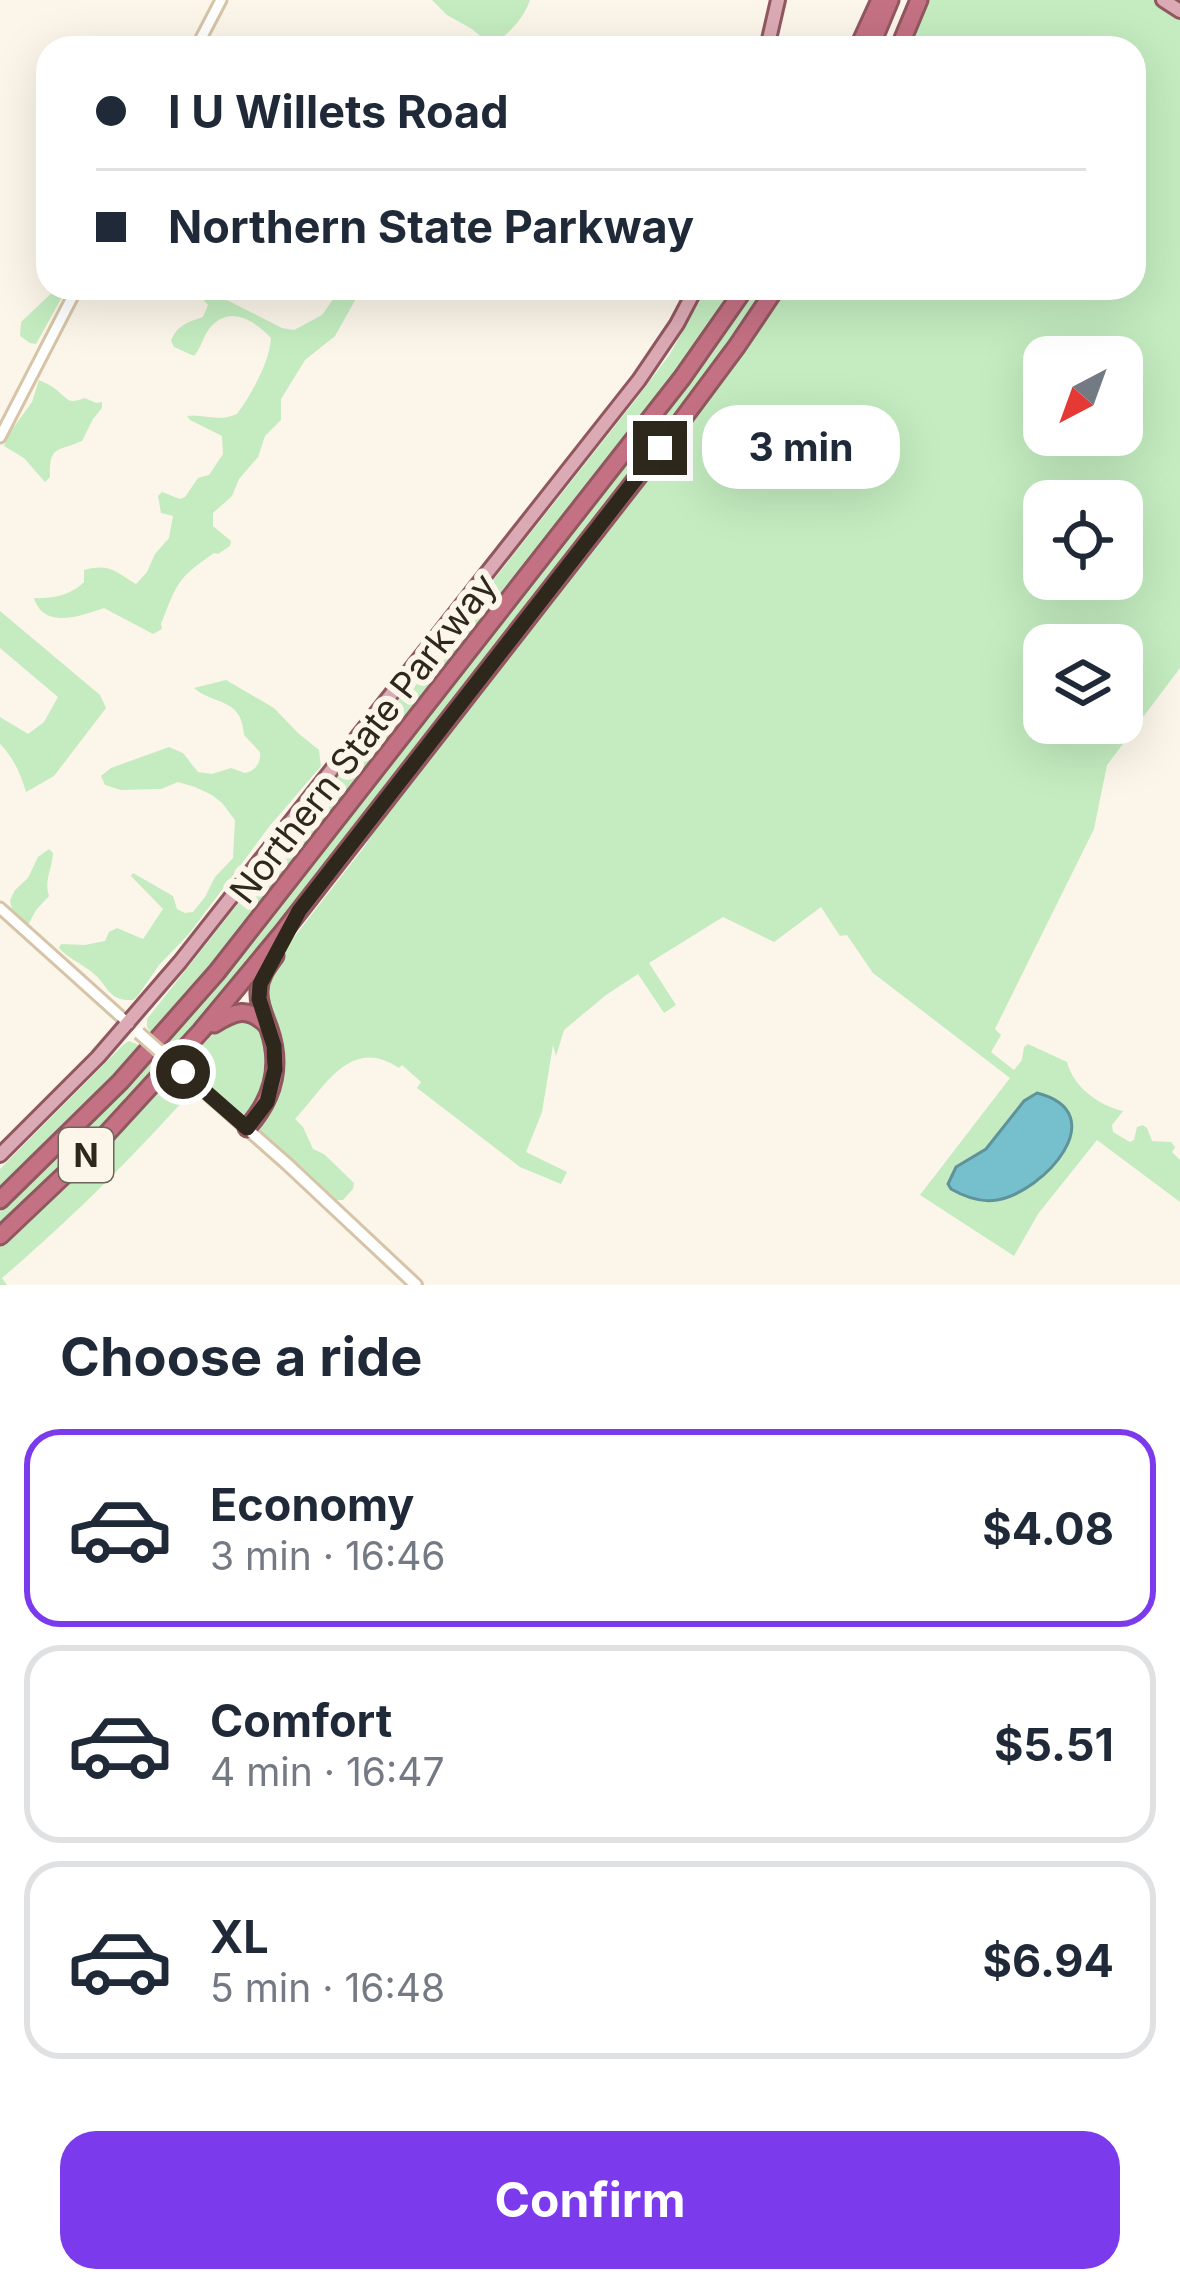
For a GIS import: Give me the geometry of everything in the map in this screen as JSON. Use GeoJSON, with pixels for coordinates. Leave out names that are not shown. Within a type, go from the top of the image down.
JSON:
{"type":"FeatureCollection","features":[{"type":"Feature","properties":{"kind":"highway"},"geometry":{"type":"LineString","coordinates":[[864,36],[880,0]]}},
{"type":"Feature","properties":{"kind":"highway"},"geometry":{"type":"LineString","coordinates":[[875,36],[890,0]]}},
{"type":"Feature","properties":{"kind":"highway"},"geometry":{"type":"LineString","coordinates":[[903,36],[919,0]]}},
{"type":"Feature","properties":{"kind":"highway","name":"Northern State Parkway"},"geometry":{"type":"LineString","coordinates":[[0,1200],[120,1082],[250,933],[674,388],[736,300]]}},
{"type":"Feature","properties":{"kind":"highway","name":"Northern State Parkway"},"geometry":{"type":"LineString","coordinates":[[0,1236],[100,1141],[201,1031],[684,418],[768,300]]}},
{"type":"Feature","properties":{"kind":"highway"},"geometry":{"type":"LineString","coordinates":[[247,1128],[263,1108],[276,1060],[259,999],[260,984],[299,911]]}},
{"type":"Feature","properties":{"kind":"highway"},"geometry":{"type":"LineString","coordinates":[[201,1031],[244,1011],[268,1026]]}},
{"type":"Feature","properties":{"kind":"main road"},"geometry":{"type":"LineString","coordinates":[[770,36],[778,0]]}},
{"type":"Feature","properties":{"kind":"main road"},"geometry":{"type":"LineString","coordinates":[[1163,0],[1180,11]]}},
{"type":"Feature","properties":{"kind":"main road"},"geometry":{"type":"LineString","coordinates":[[0,1155],[134,1028],[639,380],[690,300]]}},
{"type":"Feature","properties":{"kind":"main road"},"geometry":{"type":"LineString","coordinates":[[134,1028],[416,1285]]}},
{"type":"Feature","properties":{"kind":"street"},"geometry":{"type":"LineString","coordinates":[[202,36],[221,0]]}},
{"type":"Feature","properties":{"kind":"street"},"geometry":{"type":"LineString","coordinates":[[0,437],[71,300]]}},
{"type":"Feature","properties":{"kind":"street"},"geometry":{"type":"LineString","coordinates":[[0,908],[134,1028]]}},
{"type":"Feature","properties":{"kind":"green space"},"geometry":{"type":"Polygon","coordinates":[[[432,0],[530,0],[504,36],[480,36],[432,0]]]}},
{"type":"Feature","properties":{"kind":"green space"},"geometry":{"type":"Polygon","coordinates":[[[927,0],[1163,0],[1180,11],[1180,668],[1143,717],[1143,624],[1023,624],[1023,744],[1123,744],[1107,765],[1094,829],[995,1029],[1001,1035],[991,1052],[1014,1070],[1028,1044],[1067,1062],[1075,1080],[1089,1094],[1123,1111],[1112,1125],[1113,1132],[1130,1142],[1143,1125],[1152,1141],[1171,1142],[1180,1160],[1180,1202],[1097,1140],[1038,1214],[1014,1256],[920,1195],[1010,1078],[873,973],[821,907],[774,942],[723,917],[649,963],[676,1005],[664,1013],[638,974],[564,1030],[556,1056],[553,1045],[542,1112],[526,1152],[567,1172],[561,1184],[520,1167],[417,1088],[421,1082],[402,1065],[399,1068],[382,1059],[352,1061],[340,1069],[295,1119],[313,1149],[354,1183],[343,1200],[333,1200],[258,1129],[276,1093],[263,998],[266,973],[669,451],[776,300],[1146,300],[1146,36],[911,36],[927,0]]]}},
{"type":"Feature","properties":{"kind":"green space"},"geometry":{"type":"Polygon","coordinates":[[[44,300],[60,300],[36,344],[20,336],[21,322],[44,300]]]}},
{"type":"Feature","properties":{"kind":"green space"},"geometry":{"type":"Polygon","coordinates":[[[204,300],[227,300],[294,330],[322,315],[333,300],[355,300],[335,336],[305,360],[281,399],[281,420],[265,436],[258,457],[239,479],[232,496],[213,513],[213,526],[231,541],[230,546],[214,553],[179,583],[162,629],[153,634],[104,608],[64,618],[46,614],[34,598],[74,590],[84,582],[84,570],[107,568],[136,584],[169,538],[173,516],[161,513],[158,496],[162,492],[185,497],[223,454],[222,436],[187,416],[237,414],[254,388],[271,338],[257,325],[233,316],[217,321],[194,356],[174,347],[171,341],[176,331],[203,317],[208,305],[204,300]]]}},
{"type":"Feature","properties":{"kind":"green space"},"geometry":{"type":"Polygon","coordinates":[[[700,300],[725,300],[652,403],[235,937],[152,1034],[147,1019],[670,354],[700,300]]]}},
{"type":"Feature","properties":{"kind":"green space"},"geometry":{"type":"Polygon","coordinates":[[[745,300],[757,300],[723,352],[298,900],[173,1053],[165,1046],[673,402],[745,300]]]}},
{"type":"Feature","properties":{"kind":"green space"},"geometry":{"type":"Polygon","coordinates":[[[39,380],[71,401],[102,402],[82,441],[53,454],[45,482],[24,458],[4,446],[32,402],[39,380]]]}},
{"type":"Feature","properties":{"kind":"green space"},"geometry":{"type":"Polygon","coordinates":[[[0,611],[100,695],[106,708],[54,776],[26,792],[0,744],[0,717],[28,734],[44,722],[58,697],[0,648],[0,611]]]}},
{"type":"Feature","properties":{"kind":"green space"},"geometry":{"type":"Polygon","coordinates":[[[226,680],[274,708],[319,750],[321,766],[137,997],[118,998],[63,952],[61,944],[105,941],[117,928],[143,939],[163,909],[133,873],[173,896],[177,909],[193,912],[233,858],[235,820],[222,803],[195,787],[178,782],[161,789],[121,790],[105,785],[101,776],[169,747],[183,753],[198,772],[252,770],[260,752],[244,735],[238,714],[194,688],[226,680]]]}},
{"type":"Feature","properties":{"kind":"green space"},"geometry":{"type":"Polygon","coordinates":[[[49,849],[53,853],[49,896],[27,927],[12,910],[10,900],[38,857],[49,849]]]}},
{"type":"Feature","properties":{"kind":"green space"},"geometry":{"type":"Polygon","coordinates":[[[246,1017],[262,1025],[269,1039],[268,1086],[249,1118],[185,1062],[223,1024],[246,1017]]]}},
{"type":"Feature","properties":{"kind":"green space"},"geometry":{"type":"Polygon","coordinates":[[[129,1041],[141,1046],[0,1190],[0,1169],[129,1041]]]}},
{"type":"Feature","properties":{"kind":"green space"},"geometry":{"type":"Polygon","coordinates":[[[153,1058],[160,1065],[124,1099],[126,1103],[0,1225],[0,1212],[153,1058]]]}},
{"type":"Feature","properties":{"kind":"green space"},"geometry":{"type":"Polygon","coordinates":[[[173,1075],[192,1091],[100,1188],[2,1278],[7,1285],[0,1285],[0,1246],[49,1203],[173,1075]]]}},
{"type":"Feature","properties":{"kind":"water"},"geometry":{"type":"Polygon","coordinates":[[[1037,1093],[1060,1103],[1070,1117],[1071,1134],[1051,1168],[1034,1183],[997,1200],[973,1199],[951,1189],[948,1184],[956,1167],[986,1149],[1024,1101],[1037,1093]]]}},
{"type":"Feature","properties":{"kind":"route"},"geometry":{"type":"LineString","coordinates":[[183,1072],[247,1128],[259,1115],[270,1095],[276,1060],[259,999],[260,984],[299,911],[660,448]]}}]}
